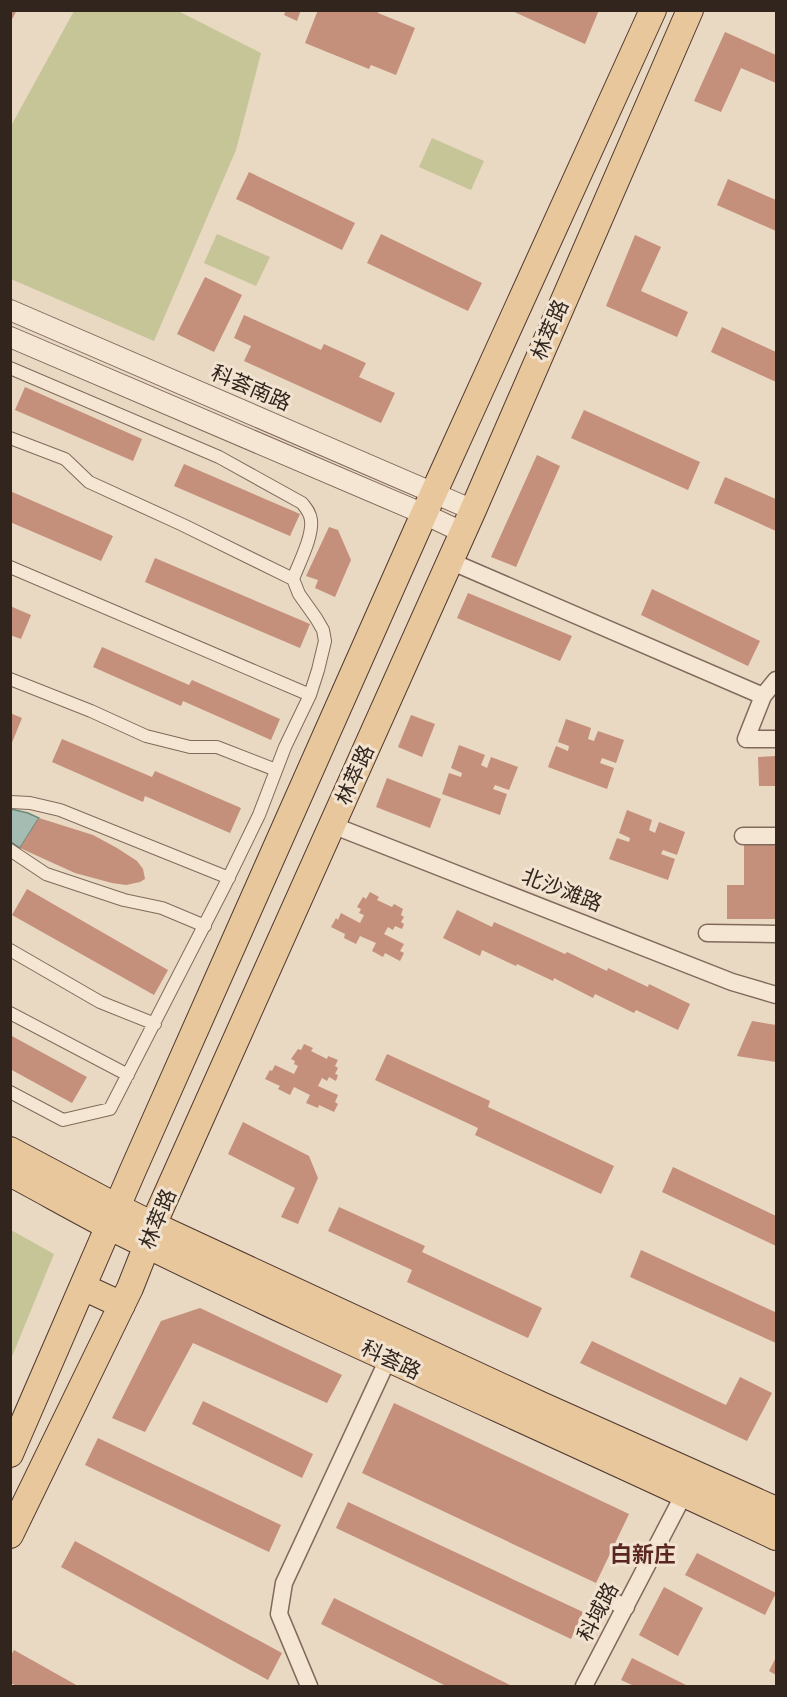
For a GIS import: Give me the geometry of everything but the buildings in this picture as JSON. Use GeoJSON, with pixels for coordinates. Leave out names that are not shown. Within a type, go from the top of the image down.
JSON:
{"type":"FeatureCollection","features":[{"type":"Feature","properties":{"kind":"main road","name":"林萃路"},"geometry":{"type":"LineString","coordinates":[[10,1454],[112,1216],[429,503],[653,10]]}},
{"type":"Feature","properties":{"kind":"main road","name":"林萃路"},"geometry":{"type":"LineString","coordinates":[[10,1535],[122,1305],[176,1173],[468,521],[690,10]]}},
{"type":"Feature","properties":{"kind":"main road"},"geometry":{"type":"LineString","coordinates":[[456,445],[494,462]]}},
{"type":"Feature","properties":{"kind":"main road","name":"科荟路"},"geometry":{"type":"LineString","coordinates":[[10,1150],[112,1216]]}},
{"type":"Feature","properties":{"kind":"main road"},"geometry":{"type":"LineString","coordinates":[[139,1156],[176,1173]]}},
{"type":"Feature","properties":{"kind":"main road","name":"科荟路"},"geometry":{"type":"LineString","coordinates":[[10,1173],[112,1216],[387,1359],[777,1537]]}},
{"type":"Feature","properties":{"kind":"main road","name":"科荟路"},"geometry":{"type":"LineString","coordinates":[[150,1235],[502,1387],[777,1510]]}},
{"type":"Feature","properties":{"kind":"main road"},"geometry":{"type":"LineString","coordinates":[[83,1287],[122,1305]]}},
{"type":"Feature","properties":{"kind":"street","name":"科荟南路"},"geometry":{"type":"LineString","coordinates":[[10,310],[468,521]]}},
{"type":"Feature","properties":{"kind":"street","name":"科荟南路"},"geometry":{"type":"LineString","coordinates":[[10,337],[429,503]]}},
{"type":"Feature","properties":{"kind":"street"},"geometry":{"type":"LineString","coordinates":[[10,368],[219,457],[302,503],[309,511],[312,521],[310,534],[292,579]]}},
{"type":"Feature","properties":{"kind":"street"},"geometry":{"type":"LineString","coordinates":[[10,438],[65,459],[89,482],[292,579],[299,594],[323,630],[325,641],[310,695],[285,747],[259,815],[110,1109],[63,1120],[10,1092]]}},
{"type":"Feature","properties":{"kind":"street"},"geometry":{"type":"LineString","coordinates":[[450,561],[763,696]]}},
{"type":"Feature","properties":{"kind":"street"},"geometry":{"type":"LineString","coordinates":[[10,567],[310,695]]}},
{"type":"Feature","properties":{"kind":"street"},"geometry":{"type":"LineString","coordinates":[[10,679],[146,736],[190,747],[217,747],[276,770]]}},
{"type":"Feature","properties":{"kind":"street"},"geometry":{"type":"LineString","coordinates":[[777,680],[763,696],[746,740],[777,739]]}},
{"type":"Feature","properties":{"kind":"street"},"geometry":{"type":"LineString","coordinates":[[10,802],[30,803],[60,810],[228,878]]}},
{"type":"Feature","properties":{"kind":"street","name":"北沙滩路"},"geometry":{"type":"LineString","coordinates":[[333,825],[732,982],[777,995]]}},
{"type":"Feature","properties":{"kind":"street"},"geometry":{"type":"LineString","coordinates":[[743,836],[777,836]]}},
{"type":"Feature","properties":{"kind":"street"},"geometry":{"type":"LineString","coordinates":[[10,850],[46,874],[124,900],[162,908],[204,926]]}},
{"type":"Feature","properties":{"kind":"street"},"geometry":{"type":"LineString","coordinates":[[707,933],[777,934]]}},
{"type":"Feature","properties":{"kind":"street"},"geometry":{"type":"LineString","coordinates":[[10,950],[100,1002],[155,1024]]}},
{"type":"Feature","properties":{"kind":"street"},"geometry":{"type":"LineString","coordinates":[[10,1013],[128,1075]]}},
{"type":"Feature","properties":{"kind":"street"},"geometry":{"type":"LineString","coordinates":[[309,1686],[279,1614],[284,1583],[387,1359]]}},
{"type":"Feature","properties":{"kind":"street","name":"科域路"},"geometry":{"type":"LineString","coordinates":[[584,1686],[684,1494]]}},
{"type":"Feature","properties":{"kind":"street"},"geometry":{"type":"LineString","coordinates":[[603,1597],[626,1607]]}},
{"type":"Feature","properties":{"kind":"shaded area"},"geometry":{"type":"Polygon","coordinates":[[[74,11],[178,11],[261,53],[236,150],[154,341],[11,279],[11,126],[74,11]]]}},
{"type":"Feature","properties":{"kind":"shaded area"},"geometry":{"type":"Polygon","coordinates":[[[432,138],[484,161],[471,190],[419,167],[432,138]]]}},
{"type":"Feature","properties":{"kind":"shaded area"},"geometry":{"type":"Polygon","coordinates":[[[217,234],[270,257],[256,286],[204,263],[217,234]]]}},
{"type":"Feature","properties":{"kind":"shaded area"},"geometry":{"type":"Polygon","coordinates":[[[11,809],[39,818],[20,848],[11,842],[11,809]]]}},
{"type":"Feature","properties":{"kind":"shaded area"},"geometry":{"type":"Polygon","coordinates":[[[11,1230],[54,1254],[11,1359],[11,1230]]]}},
{"type":"Feature","properties":{"kind":"district","name":"白新庄"},"geometry":{"type":"Point","coordinates":[643,1554]}}]}
